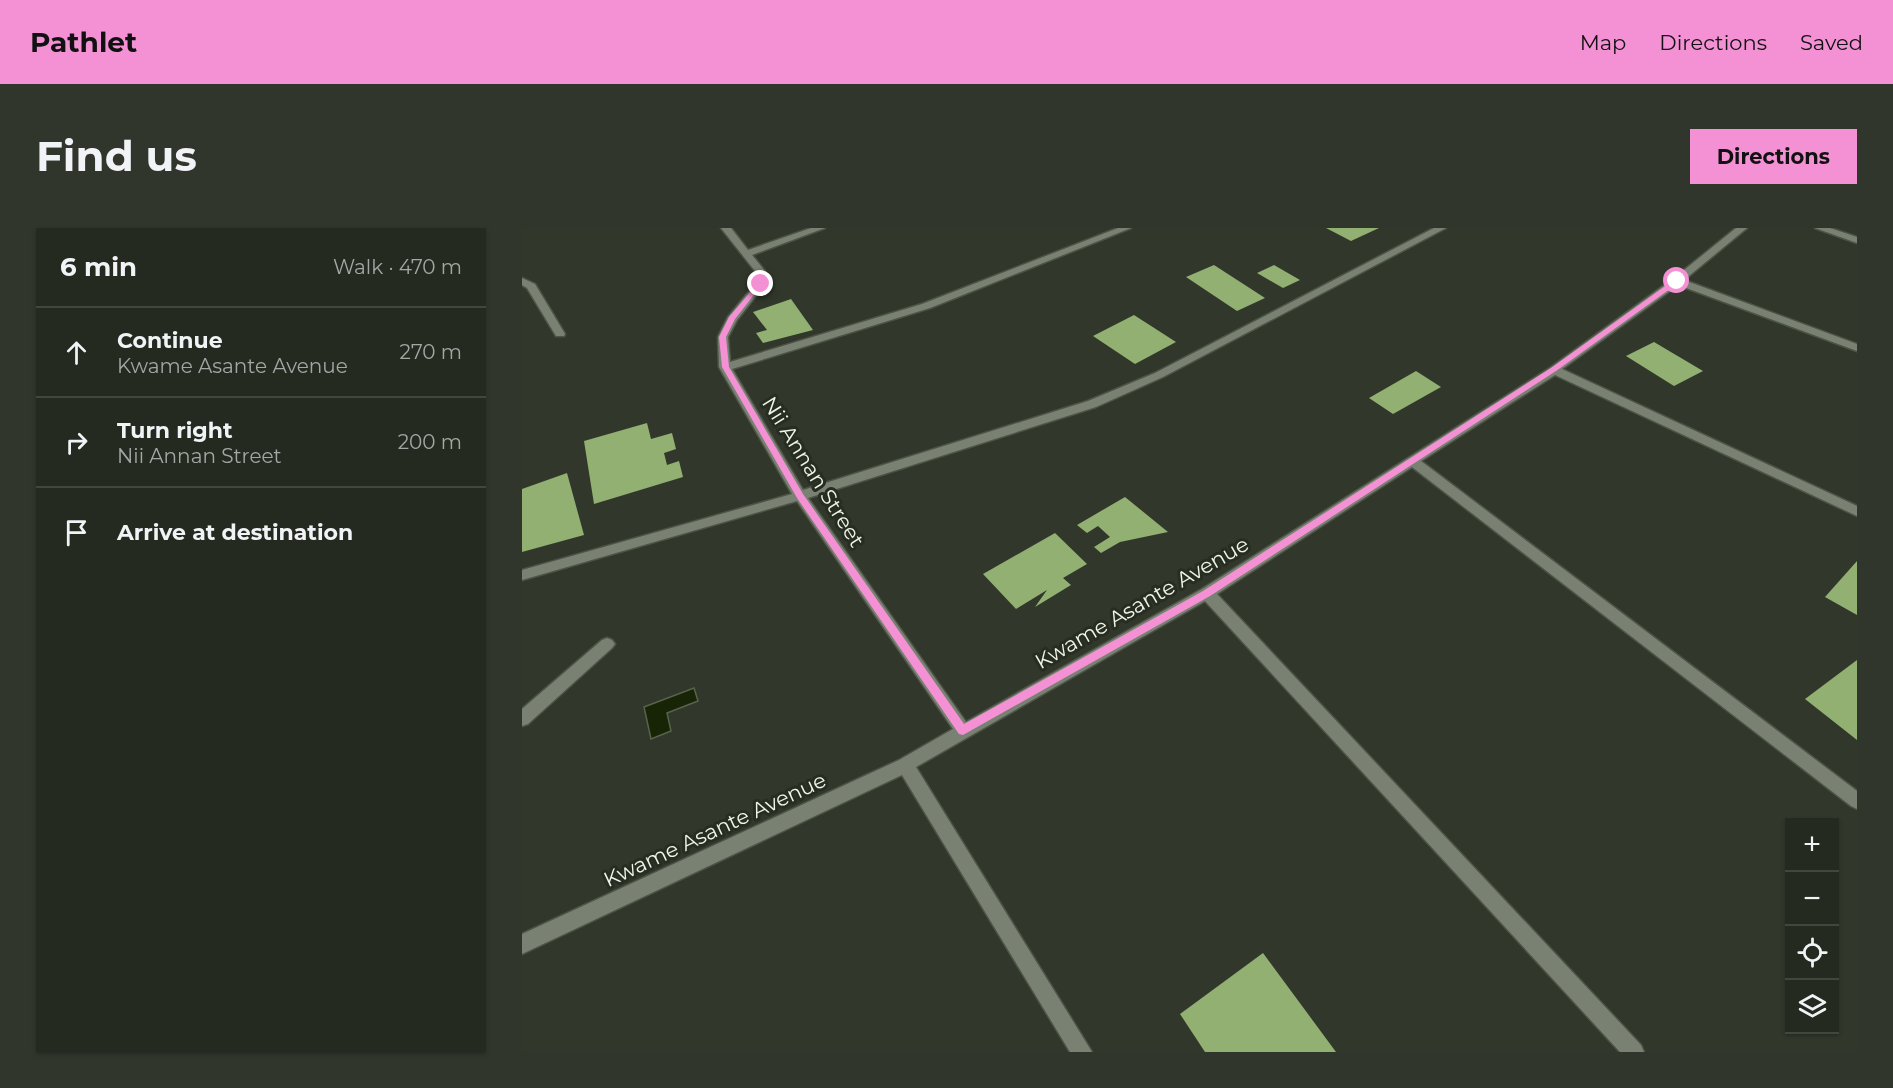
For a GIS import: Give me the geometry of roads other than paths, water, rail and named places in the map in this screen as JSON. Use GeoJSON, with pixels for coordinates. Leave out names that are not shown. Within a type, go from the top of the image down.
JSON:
{"type":"FeatureCollection","features":[{"type":"Feature","properties":{"kind":"street","name":"Nii Annan Street"},"geometry":{"type":"LineString","coordinates":[[726,228],[760,271],[761,284],[732,318],[723,337],[725,367],[800,496],[963,730]]}},
{"type":"Feature","properties":{"kind":"street"},"geometry":{"type":"LineString","coordinates":[[748,253],[820,228]]}},
{"type":"Feature","properties":{"kind":"street"},"geometry":{"type":"LineString","coordinates":[[725,367],[926,306],[1126,228]]}},
{"type":"Feature","properties":{"kind":"street"},"geometry":{"type":"LineString","coordinates":[[522,575],[800,496],[1092,404],[1159,375],[1440,228]]}},
{"type":"Feature","properties":{"kind":"street","name":"Kwame Asante Avenue"},"geometry":{"type":"LineString","coordinates":[[522,944],[905,765],[1207,593],[1554,370],[1677,281],[1742,228]]}},
{"type":"Feature","properties":{"kind":"street"},"geometry":{"type":"LineString","coordinates":[[1820,228],[1857,240]]}},
{"type":"Feature","properties":{"kind":"street"},"geometry":{"type":"LineString","coordinates":[[522,281],[531,286],[560,334]]}},
{"type":"Feature","properties":{"kind":"street"},"geometry":{"type":"LineString","coordinates":[[1677,281],[1857,348]]}},
{"type":"Feature","properties":{"kind":"street"},"geometry":{"type":"LineString","coordinates":[[1554,370],[1857,511]]}},
{"type":"Feature","properties":{"kind":"street"},"geometry":{"type":"LineString","coordinates":[[1413,461],[1857,801]]}},
{"type":"Feature","properties":{"kind":"street"},"geometry":{"type":"LineString","coordinates":[[1207,593],[1634,1052]]}},
{"type":"Feature","properties":{"kind":"street"},"geometry":{"type":"LineString","coordinates":[[522,719],[607,644]]}},
{"type":"Feature","properties":{"kind":"street"},"geometry":{"type":"LineString","coordinates":[[905,765],[1082,1052]]}}]}
